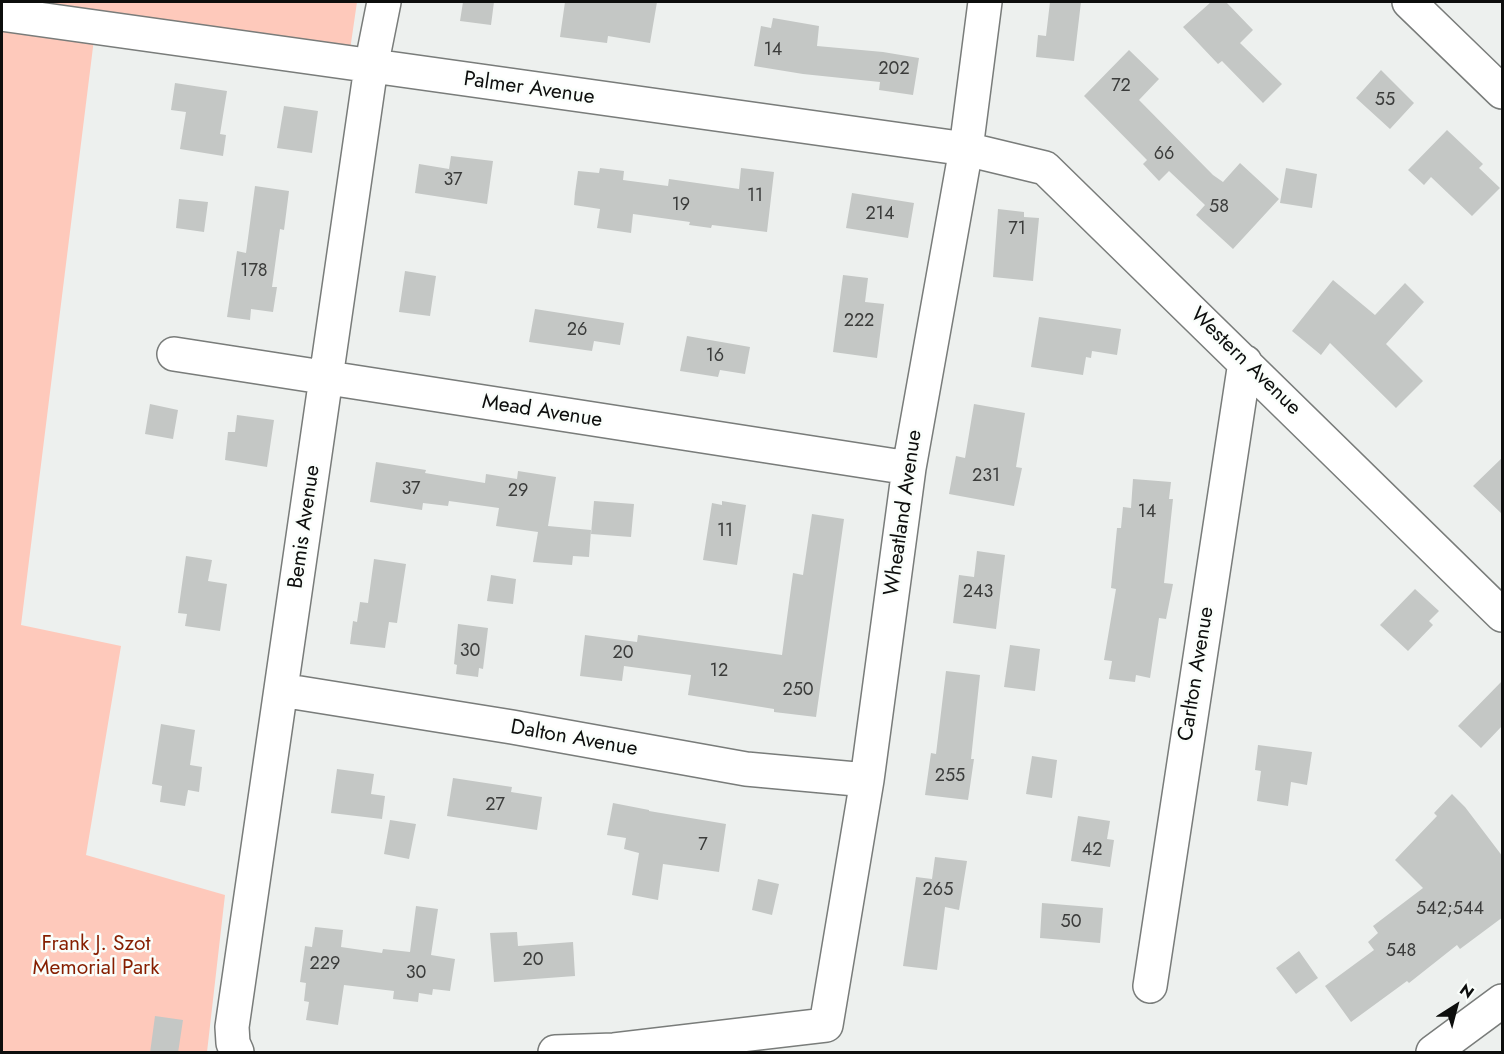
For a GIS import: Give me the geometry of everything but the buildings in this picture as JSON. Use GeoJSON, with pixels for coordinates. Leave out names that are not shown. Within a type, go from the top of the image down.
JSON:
{"type":"FeatureCollection","features":[{"type":"Feature","properties":{"kind":"street","name":"Bemis Avenue"},"geometry":{"type":"LineString","coordinates":[[237,1053],[232,1043],[232,1027],[371,67],[384,2]]}},
{"type":"Feature","properties":{"kind":"street","name":"Wheatland Avenue"},"geometry":{"type":"LineString","coordinates":[[555,1053],[614,1050],[826,1025],[867,780],[909,468],[966,148],[985,2]]}},
{"type":"Feature","properties":{"kind":"street"},"geometry":{"type":"LineString","coordinates":[[1409,2],[1503,92]]}},
{"type":"Feature","properties":{"kind":"street","name":"Palmer Avenue"},"geometry":{"type":"LineString","coordinates":[[2,14],[966,148]]}},
{"type":"Feature","properties":{"kind":"street","name":"Western Avenue"},"geometry":{"type":"LineString","coordinates":[[966,148],[1045,168],[1503,615]]}},
{"type":"Feature","properties":{"kind":"street","name":"Mead Avenue"},"geometry":{"type":"LineString","coordinates":[[174,354],[909,468]]}},
{"type":"Feature","properties":{"kind":"street","name":"Carlton Avenue"},"geometry":{"type":"LineString","coordinates":[[1150,986],[1245,362]]}},
{"type":"Feature","properties":{"kind":"street","name":"Dalton Avenue"},"geometry":{"type":"LineString","coordinates":[[281,690],[524,729],[746,769],[867,780]]}},
{"type":"Feature","properties":{"kind":"street"},"geometry":{"type":"LineString","coordinates":[[1433,1053],[1503,1001]]}},
{"type":"Feature","properties":{"kind":"green space","name":"Frank J. Szot Memorial Park"},"geometry":{"type":"Polygon","coordinates":[[[2,2],[357,2],[350,50],[97,15],[21,625],[121,646],[86,855],[225,895],[207,1052],[2,1052],[2,2]]]}}]}
